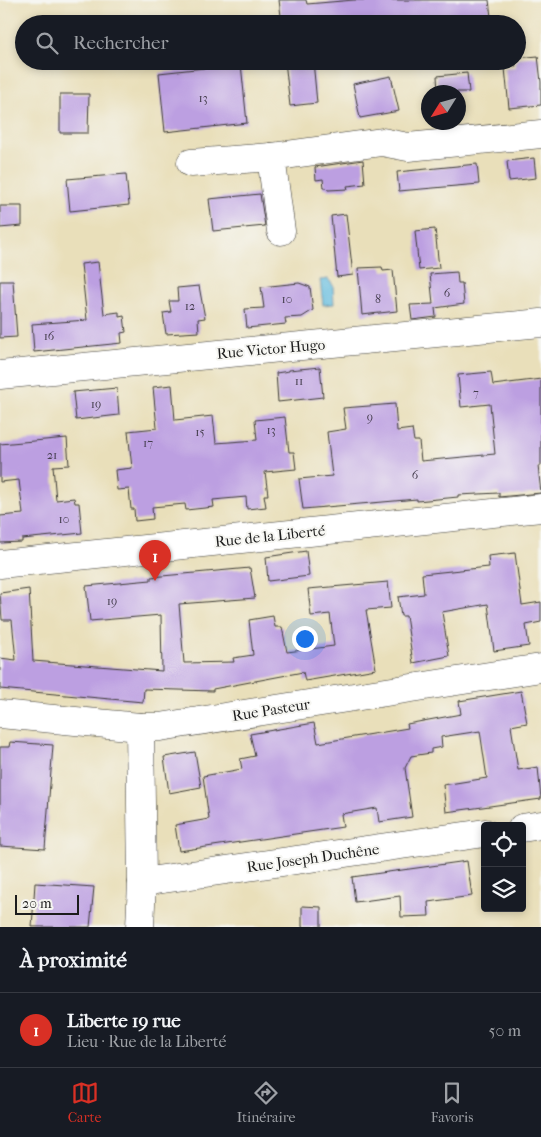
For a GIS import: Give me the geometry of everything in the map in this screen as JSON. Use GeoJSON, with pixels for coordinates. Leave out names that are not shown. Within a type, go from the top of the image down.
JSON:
{"type":"FeatureCollection","features":[{"type":"Feature","properties":{"kind":"street"},"geometry":{"type":"LineString","coordinates":[[192,163],[272,156],[382,142],[408,147],[541,134]]}},
{"type":"Feature","properties":{"kind":"street"},"geometry":{"type":"LineString","coordinates":[[272,156],[281,231]]}},
{"type":"Feature","properties":{"kind":"street","name":"Rue Victor Hugo"},"geometry":{"type":"LineString","coordinates":[[0,375],[541,323]]}},
{"type":"Feature","properties":{"kind":"street","name":"Rue de la Liberté"},"geometry":{"type":"LineString","coordinates":[[0,564],[541,508]]}},
{"type":"Feature","properties":{"kind":"street","name":"Rue Pasteur"},"geometry":{"type":"LineString","coordinates":[[0,714],[140,727],[160,727],[541,668]]}},
{"type":"Feature","properties":{"kind":"street"},"geometry":{"type":"LineString","coordinates":[[140,727],[142,882],[140,927]]}},
{"type":"Feature","properties":{"kind":"street"},"geometry":{"type":"LineString","coordinates":[[526,827],[541,825]]}},
{"type":"Feature","properties":{"kind":"street","name":"Rue Joseph Duchêne"},"geometry":{"type":"LineString","coordinates":[[142,882],[481,834]]}},
{"type":"Feature","properties":{"kind":"water"},"geometry":{"type":"Polygon","coordinates":[[[328,279],[333,285],[334,304],[323,305],[320,280],[328,279]]]}},
{"type":"Feature","properties":{"kind":"building"},"geometry":{"type":"Polygon","coordinates":[[[279,0],[306,0],[307,4],[354,0],[489,0],[491,15],[281,15],[279,0]]]}},
{"type":"Feature","properties":{"kind":"building"},"geometry":{"type":"Polygon","coordinates":[[[538,56],[541,105],[509,108],[505,70],[526,70],[526,57],[538,56]]]}},
{"type":"Feature","properties":{"kind":"building"},"geometry":{"type":"Polygon","coordinates":[[[186,70],[242,70],[247,123],[165,132],[159,73],[186,70]]]}},
{"type":"Feature","properties":{"kind":"building"},"geometry":{"type":"Polygon","coordinates":[[[286,70],[314,70],[317,103],[290,106],[286,70]]]}},
{"type":"Feature","properties":{"kind":"building"},"geometry":{"type":"Polygon","coordinates":[[[467,73],[469,92],[466,92],[466,85],[438,85],[437,76],[467,73]]]}},
{"type":"Feature","properties":{"kind":"building"},"geometry":{"type":"Polygon","coordinates":[[[391,76],[399,111],[360,118],[353,84],[391,76]]]}},
{"type":"Feature","properties":{"kind":"building"},"geometry":{"type":"Polygon","coordinates":[[[60,94],[89,94],[88,133],[60,133],[60,94]]]}},
{"type":"Feature","properties":{"kind":"building"},"geometry":{"type":"Polygon","coordinates":[[[534,158],[536,178],[509,181],[507,161],[534,158]]]}},
{"type":"Feature","properties":{"kind":"building"},"geometry":{"type":"Polygon","coordinates":[[[363,160],[365,184],[347,186],[348,189],[328,190],[324,188],[323,179],[316,180],[315,167],[363,160]]]}},
{"type":"Feature","properties":{"kind":"building"},"geometry":{"type":"Polygon","coordinates":[[[477,164],[479,184],[399,191],[397,172],[477,164]]]}},
{"type":"Feature","properties":{"kind":"building"},"geometry":{"type":"Polygon","coordinates":[[[126,174],[129,205],[70,211],[67,179],[126,174]]]}},
{"type":"Feature","properties":{"kind":"building"},"geometry":{"type":"Polygon","coordinates":[[[260,194],[265,226],[213,231],[209,199],[260,194]]]}},
{"type":"Feature","properties":{"kind":"building"},"geometry":{"type":"Polygon","coordinates":[[[0,206],[22,206],[22,226],[0,228],[0,206]]]}},
{"type":"Feature","properties":{"kind":"building"},"geometry":{"type":"Polygon","coordinates":[[[346,214],[353,275],[337,277],[331,216],[346,214]]]}},
{"type":"Feature","properties":{"kind":"building"},"geometry":{"type":"Polygon","coordinates":[[[435,229],[439,268],[419,270],[415,231],[435,229]]]}},
{"type":"Feature","properties":{"kind":"building"},"geometry":{"type":"Polygon","coordinates":[[[98,262],[104,314],[119,312],[119,317],[124,316],[126,332],[121,333],[122,343],[34,352],[32,324],[87,320],[81,264],[98,262]]]}},
{"type":"Feature","properties":{"kind":"building"},"geometry":{"type":"Polygon","coordinates":[[[382,267],[383,271],[393,270],[397,311],[362,315],[358,268],[382,267]]]}},
{"type":"Feature","properties":{"kind":"building"},"geometry":{"type":"Polygon","coordinates":[[[457,272],[458,283],[462,283],[464,304],[435,308],[436,317],[412,320],[410,305],[433,304],[430,274],[457,272]]]}},
{"type":"Feature","properties":{"kind":"building"},"geometry":{"type":"Polygon","coordinates":[[[0,281],[13,281],[17,337],[0,338],[0,281]]]}},
{"type":"Feature","properties":{"kind":"building"},"geometry":{"type":"Polygon","coordinates":[[[299,283],[310,287],[313,310],[302,317],[285,318],[286,324],[247,328],[245,309],[264,308],[261,287],[299,283]]]}},
{"type":"Feature","properties":{"kind":"building"},"geometry":{"type":"Polygon","coordinates":[[[199,286],[205,318],[198,319],[199,332],[166,334],[163,313],[171,312],[169,301],[178,301],[177,288],[199,286]]]}},
{"type":"Feature","properties":{"kind":"building"},"geometry":{"type":"Polygon","coordinates":[[[320,367],[323,397],[278,402],[276,373],[320,367]]]}},
{"type":"Feature","properties":{"kind":"building"},"geometry":{"type":"Polygon","coordinates":[[[491,372],[493,385],[541,379],[541,466],[538,466],[541,493],[499,497],[499,493],[458,495],[458,497],[417,501],[417,499],[303,509],[299,479],[332,476],[327,432],[346,429],[343,408],[395,404],[397,431],[412,429],[414,441],[419,441],[421,461],[495,454],[490,404],[461,407],[458,375],[491,372]]]}},
{"type":"Feature","properties":{"kind":"building"},"geometry":{"type":"Polygon","coordinates":[[[172,385],[175,420],[213,416],[216,443],[257,440],[255,420],[285,417],[289,452],[294,452],[296,469],[265,472],[268,495],[264,495],[266,507],[247,509],[246,497],[213,500],[214,507],[186,510],[185,504],[152,507],[153,519],[135,521],[134,509],[131,509],[129,489],[117,490],[115,470],[132,468],[128,431],[157,428],[153,387],[172,385]]]}},
{"type":"Feature","properties":{"kind":"building"},"geometry":{"type":"Polygon","coordinates":[[[117,388],[119,415],[76,420],[73,392],[117,388]]]}},
{"type":"Feature","properties":{"kind":"building"},"geometry":{"type":"Polygon","coordinates":[[[67,438],[69,465],[53,466],[56,500],[74,498],[75,503],[79,503],[82,533],[22,539],[22,542],[0,543],[0,516],[23,514],[19,480],[0,482],[0,444],[67,438]]]}},
{"type":"Feature","properties":{"kind":"building"},"geometry":{"type":"Polygon","coordinates":[[[306,551],[309,576],[268,581],[266,557],[306,551]]]}},
{"type":"Feature","properties":{"kind":"building"},"geometry":{"type":"Polygon","coordinates":[[[515,553],[522,605],[541,602],[541,622],[526,625],[529,646],[494,651],[488,604],[442,612],[449,656],[413,663],[406,616],[401,616],[398,597],[424,594],[422,574],[489,567],[488,556],[515,553]]]}},
{"type":"Feature","properties":{"kind":"building"},"geometry":{"type":"Polygon","coordinates":[[[250,568],[255,598],[179,604],[184,663],[234,662],[233,658],[253,655],[249,620],[273,616],[275,627],[282,627],[287,652],[334,646],[330,614],[311,616],[308,589],[388,582],[391,608],[366,610],[376,669],[305,681],[303,672],[213,689],[213,691],[144,689],[143,702],[0,689],[0,658],[16,660],[12,620],[2,620],[0,593],[29,589],[33,661],[162,671],[161,615],[90,621],[86,586],[151,580],[151,577],[250,568]]]}},
{"type":"Feature","properties":{"kind":"building"},"geometry":{"type":"Polygon","coordinates":[[[521,691],[527,723],[511,726],[518,770],[538,767],[541,799],[446,812],[443,785],[487,778],[480,731],[441,737],[442,747],[431,749],[431,753],[411,756],[405,768],[412,817],[379,822],[377,808],[341,814],[343,827],[179,851],[175,825],[209,819],[203,776],[242,769],[240,759],[255,756],[250,734],[314,723],[318,743],[408,728],[407,724],[461,714],[459,701],[521,691]]]}},
{"type":"Feature","properties":{"kind":"building"},"geometry":{"type":"Polygon","coordinates":[[[10,742],[53,745],[45,849],[0,846],[0,747],[9,747],[10,742]]]}},
{"type":"Feature","properties":{"kind":"building"},"geometry":{"type":"Polygon","coordinates":[[[195,752],[201,787],[169,793],[164,757],[195,752]]]}},
{"type":"Feature","properties":{"kind":"building"},"geometry":{"type":"Polygon","coordinates":[[[467,861],[472,896],[428,902],[429,916],[401,917],[400,896],[355,902],[352,877],[467,861]]]}},
{"type":"Feature","properties":{"kind":"building"},"geometry":{"type":"Polygon","coordinates":[[[35,883],[94,887],[90,927],[32,927],[35,883]]]}},
{"type":"Feature","properties":{"kind":"building"},"geometry":{"type":"Polygon","coordinates":[[[302,906],[321,907],[321,927],[302,927],[302,906]]]}},
{"type":"Feature","properties":{"kind":"place","name":"Liberte 19 rue"},"geometry":{"type":"Point","coordinates":[155,581]}}]}
